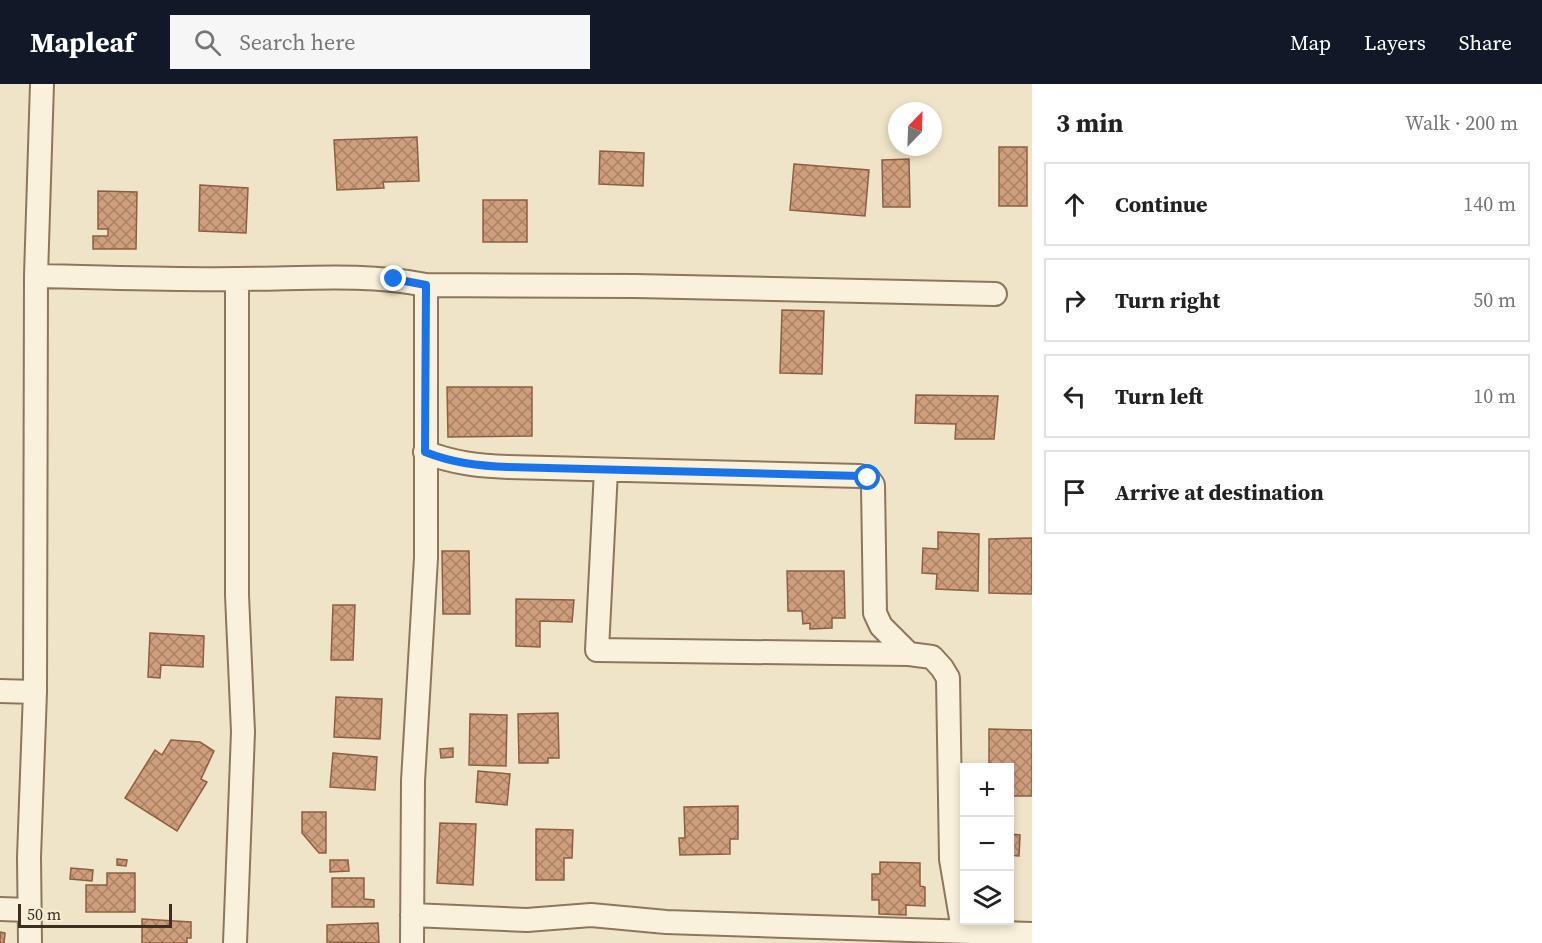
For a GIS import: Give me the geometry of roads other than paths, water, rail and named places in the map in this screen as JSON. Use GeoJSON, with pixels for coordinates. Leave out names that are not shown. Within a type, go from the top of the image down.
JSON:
{"type":"FeatureCollection","features":[{"type":"Feature","properties":{"kind":"street"},"geometry":{"type":"LineString","coordinates":[[30,943],[29,858],[35,692],[36,276],[42,84]]}},
{"type":"Feature","properties":{"kind":"street"},"geometry":{"type":"LineString","coordinates":[[36,276],[384,279],[426,285],[647,286],[995,294]]}},
{"type":"Feature","properties":{"kind":"street"},"geometry":{"type":"LineString","coordinates":[[235,943],[243,732],[237,595],[237,279]]}},
{"type":"Feature","properties":{"kind":"street"},"geometry":{"type":"LineString","coordinates":[[412,943],[413,781],[426,558],[426,285]]}},
{"type":"Feature","properties":{"kind":"street"},"geometry":{"type":"LineString","coordinates":[[425,452],[473,465],[868,478],[873,485],[875,613],[881,626],[909,654]]}},
{"type":"Feature","properties":{"kind":"street"},"geometry":{"type":"LineString","coordinates":[[606,470],[597,650],[909,654],[932,657],[942,668],[948,678],[951,859],[963,930]]}},
{"type":"Feature","properties":{"kind":"street"},"geometry":{"type":"LineString","coordinates":[[0,691],[35,692]]}},
{"type":"Feature","properties":{"kind":"street"},"geometry":{"type":"LineString","coordinates":[[0,909],[29,910]]}},
{"type":"Feature","properties":{"kind":"street"},"geometry":{"type":"LineString","coordinates":[[412,915],[527,920],[591,915],[666,922],[1032,934]]}}]}
